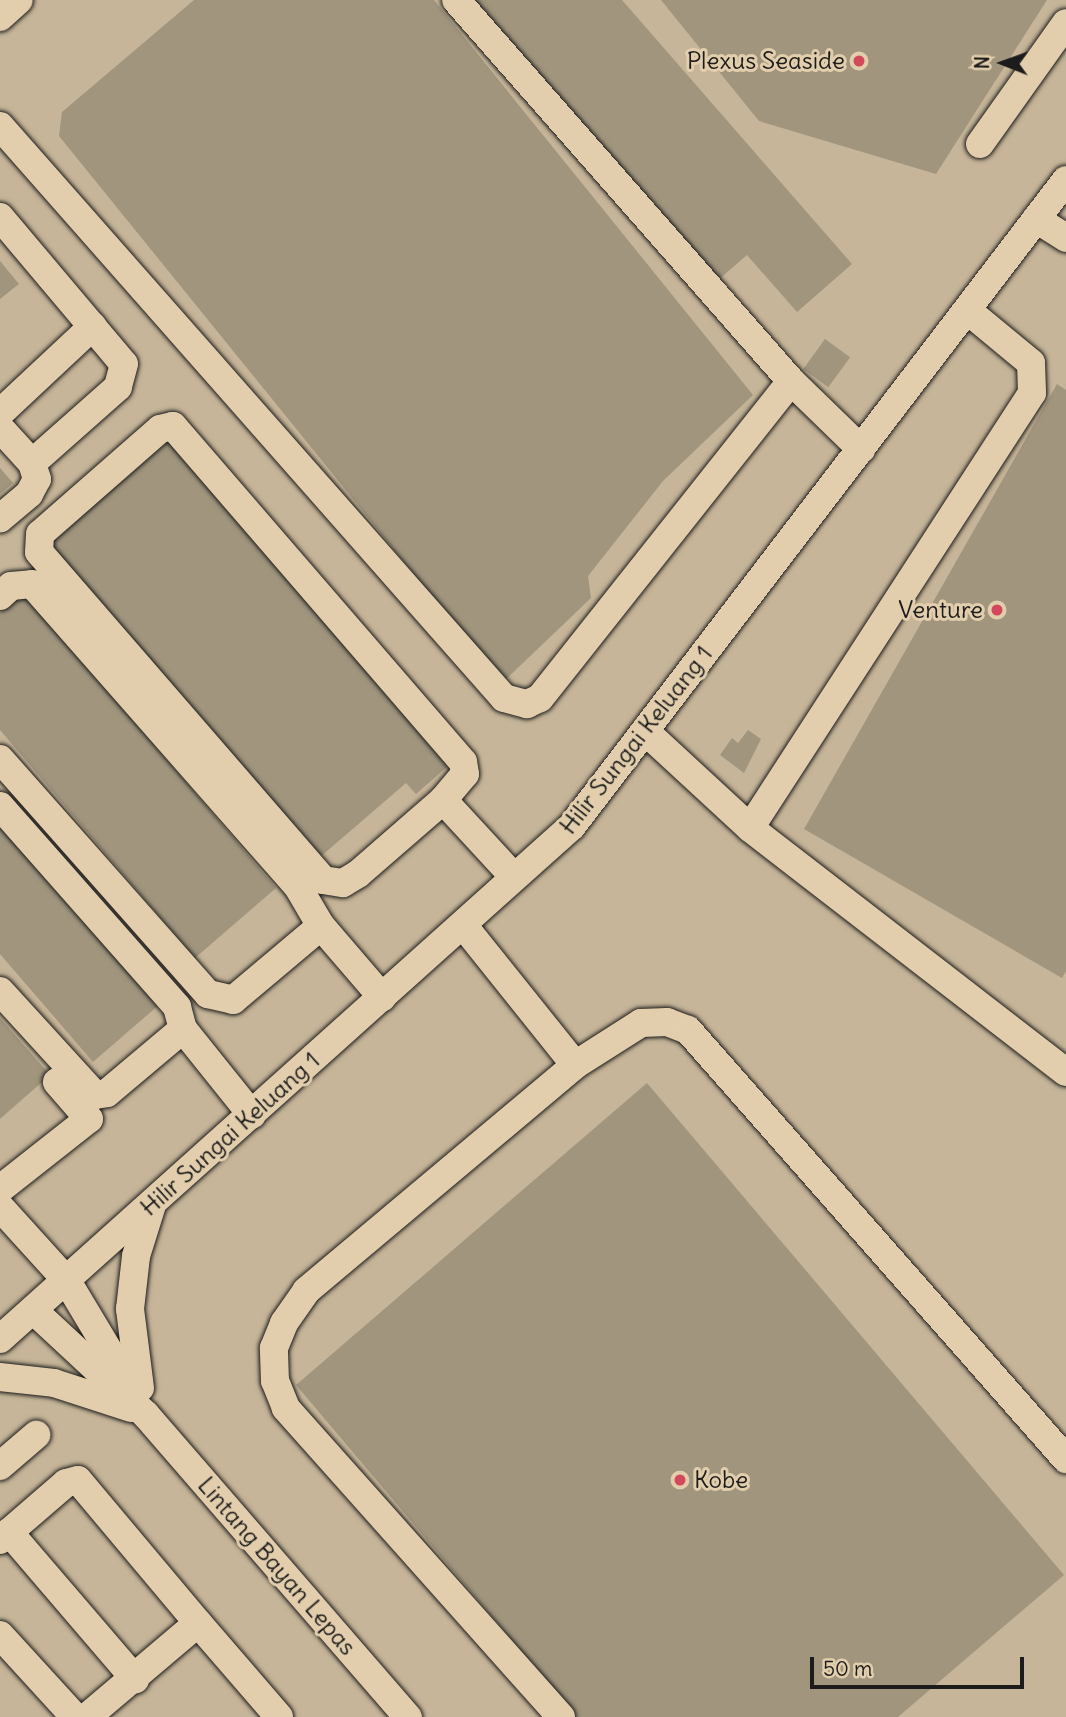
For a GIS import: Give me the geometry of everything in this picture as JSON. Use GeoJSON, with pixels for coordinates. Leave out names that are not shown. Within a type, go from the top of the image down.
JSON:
{"type":"FeatureCollection","features":[{"type":"Feature","properties":{"kind":"street"},"geometry":{"type":"LineString","coordinates":[[0,17],[19,0]]}},
{"type":"Feature","properties":{"kind":"street"},"geometry":{"type":"LineString","coordinates":[[456,0],[791,381],[861,449]]}},
{"type":"Feature","properties":{"kind":"street"},"geometry":{"type":"LineString","coordinates":[[980,144],[1066,23]]}},
{"type":"Feature","properties":{"kind":"street"},"geometry":{"type":"LineString","coordinates":[[0,126],[504,698],[527,704],[540,698],[791,381]]}},
{"type":"Feature","properties":{"kind":"street","name":"Hilir Sungai Keluang 1"},"geometry":{"type":"LineString","coordinates":[[0,1339],[572,826],[1066,180]]}},
{"type":"Feature","properties":{"kind":"street"},"geometry":{"type":"LineString","coordinates":[[0,216],[120,356],[123,380],[32,463]]}},
{"type":"Feature","properties":{"kind":"street"},"geometry":{"type":"LineString","coordinates":[[1036,219],[1066,239]]}},
{"type":"Feature","properties":{"kind":"street"},"geometry":{"type":"LineString","coordinates":[[750,828],[1032,393],[1031,363],[967,310]]}},
{"type":"Feature","properties":{"kind":"street"},"geometry":{"type":"LineString","coordinates":[[0,413],[93,326]]}},
{"type":"Feature","properties":{"kind":"street"},"geometry":{"type":"LineString","coordinates":[[173,426],[463,762],[465,774],[443,800],[358,874],[343,883],[323,880],[39,552],[40,534],[160,429],[173,426]]}},
{"type":"Feature","properties":{"kind":"street"},"geometry":{"type":"LineString","coordinates":[[0,428],[32,463],[35,487],[0,518]]}},
{"type":"Feature","properties":{"kind":"street"},"geometry":{"type":"LineString","coordinates":[[0,596],[11,586],[32,584],[298,887],[321,926],[382,997]]}},
{"type":"Feature","properties":{"kind":"street"},"geometry":{"type":"LineString","coordinates":[[645,731],[750,828],[1066,1072]]}},
{"type":"Feature","properties":{"kind":"street"},"geometry":{"type":"LineString","coordinates":[[0,759],[208,994],[233,1000],[321,926]]}},
{"type":"Feature","properties":{"kind":"street"},"geometry":{"type":"LineString","coordinates":[[443,800],[514,877]]}},
{"type":"Feature","properties":{"kind":"street"},"geometry":{"type":"LineString","coordinates":[[0,806],[177,1007],[183,1029],[252,1115]]}},
{"type":"Feature","properties":{"kind":"street"},"geometry":{"type":"LineString","coordinates":[[463,925],[575,1065]]}},
{"type":"Feature","properties":{"kind":"street"},"geometry":{"type":"LineString","coordinates":[[0,991],[95,1095],[107,1093],[183,1029]]}},
{"type":"Feature","properties":{"kind":"street"},"geometry":{"type":"LineString","coordinates":[[0,1017],[89,1119],[0,1189]]}},
{"type":"Feature","properties":{"kind":"street"},"geometry":{"type":"LineString","coordinates":[[561,1717],[286,1408],[272,1361],[284,1323],[306,1292],[575,1065],[641,1023],[667,1022],[688,1030],[1066,1459]]}},
{"type":"Feature","properties":{"kind":"street"},"geometry":{"type":"LineString","coordinates":[[146,1415],[133,1363],[130,1309],[136,1256],[152,1205]]}},
{"type":"Feature","properties":{"kind":"street","name":"Lintang Bayan Lepas"},"geometry":{"type":"LineString","coordinates":[[0,1207],[67,1281],[146,1415]]}},
{"type":"Feature","properties":{"kind":"street","name":"Lintang Bayan Lepas"},"geometry":{"type":"LineString","coordinates":[[33,1310],[146,1415],[408,1717]]}},
{"type":"Feature","properties":{"kind":"street"},"geometry":{"type":"LineString","coordinates":[[0,1377],[54,1383],[146,1415]]}},
{"type":"Feature","properties":{"kind":"street"},"geometry":{"type":"LineString","coordinates":[[0,1466],[36,1436]]}},
{"type":"Feature","properties":{"kind":"street"},"geometry":{"type":"LineString","coordinates":[[135,1679],[5,1536],[66,1483],[78,1480],[279,1717]]}},
{"type":"Feature","properties":{"kind":"street"},"geometry":{"type":"LineString","coordinates":[[87,1717],[198,1623]]}},
{"type":"Feature","properties":{"kind":"street"},"geometry":{"type":"LineString","coordinates":[[0,1635],[75,1717]]}},
{"type":"Feature","properties":{"kind":"shaded area"},"geometry":{"type":"Polygon","coordinates":[[[0,0],[1066,0],[1066,1717],[0,1717],[0,0]]]}},
{"type":"Feature","properties":{"kind":"building"},"geometry":{"type":"Polygon","coordinates":[[[194,0],[434,0],[753,395],[663,481],[588,576],[591,598],[502,683],[59,136],[62,112],[194,0]]]}},
{"type":"Feature","properties":{"kind":"building"},"geometry":{"type":"Polygon","coordinates":[[[473,0],[622,0],[852,264],[797,312],[747,255],[717,281],[473,0]]]}},
{"type":"Feature","properties":{"kind":"building","name":"Plexus Seaside"},"geometry":{"type":"Polygon","coordinates":[[[661,0],[1047,0],[936,174],[759,121],[661,0]]]}},
{"type":"Feature","properties":{"kind":"building"},"geometry":{"type":"Polygon","coordinates":[[[0,261],[19,284],[0,299],[0,261]]]}},
{"type":"Feature","properties":{"kind":"building"},"geometry":{"type":"Polygon","coordinates":[[[825,339],[850,357],[828,387],[803,369],[825,339]]]}},
{"type":"Feature","properties":{"kind":"building","name":"Venture"},"geometry":{"type":"Polygon","coordinates":[[[1057,384],[1066,390],[1066,971],[1062,978],[804,829],[1057,384]]]}},
{"type":"Feature","properties":{"kind":"building"},"geometry":{"type":"Polygon","coordinates":[[[168,438],[448,766],[416,794],[406,783],[319,858],[48,541],[168,438]]]}},
{"type":"Feature","properties":{"kind":"building"},"geometry":{"type":"Polygon","coordinates":[[[0,468],[13,483],[0,494],[0,468]]]}},
{"type":"Feature","properties":{"kind":"building"},"geometry":{"type":"Polygon","coordinates":[[[24,592],[276,888],[195,958],[0,730],[0,613],[24,592]]]}},
{"type":"Feature","properties":{"kind":"building"},"geometry":{"type":"Polygon","coordinates":[[[748,730],[761,739],[744,773],[720,755],[732,738],[738,743],[748,730]]]}},
{"type":"Feature","properties":{"kind":"building"},"geometry":{"type":"Polygon","coordinates":[[[0,820],[160,1004],[93,1062],[0,954],[0,820]]]}},
{"type":"Feature","properties":{"kind":"building"},"geometry":{"type":"Polygon","coordinates":[[[0,1018],[50,1075],[0,1119],[0,1018]]]}},
{"type":"Feature","properties":{"kind":"building","name":"Kobe"},"geometry":{"type":"Polygon","coordinates":[[[647,1083],[1064,1575],[898,1717],[577,1717],[296,1385],[647,1083]]]}},
{"type":"Feature","properties":{"kind":"place","name":"Plexus Seaside"},"geometry":{"type":"Point","coordinates":[859,61]}},
{"type":"Feature","properties":{"kind":"place","name":"Venture"},"geometry":{"type":"Point","coordinates":[997,610]}},
{"type":"Feature","properties":{"kind":"place","name":"Kobe"},"geometry":{"type":"Point","coordinates":[680,1480]}}]}
